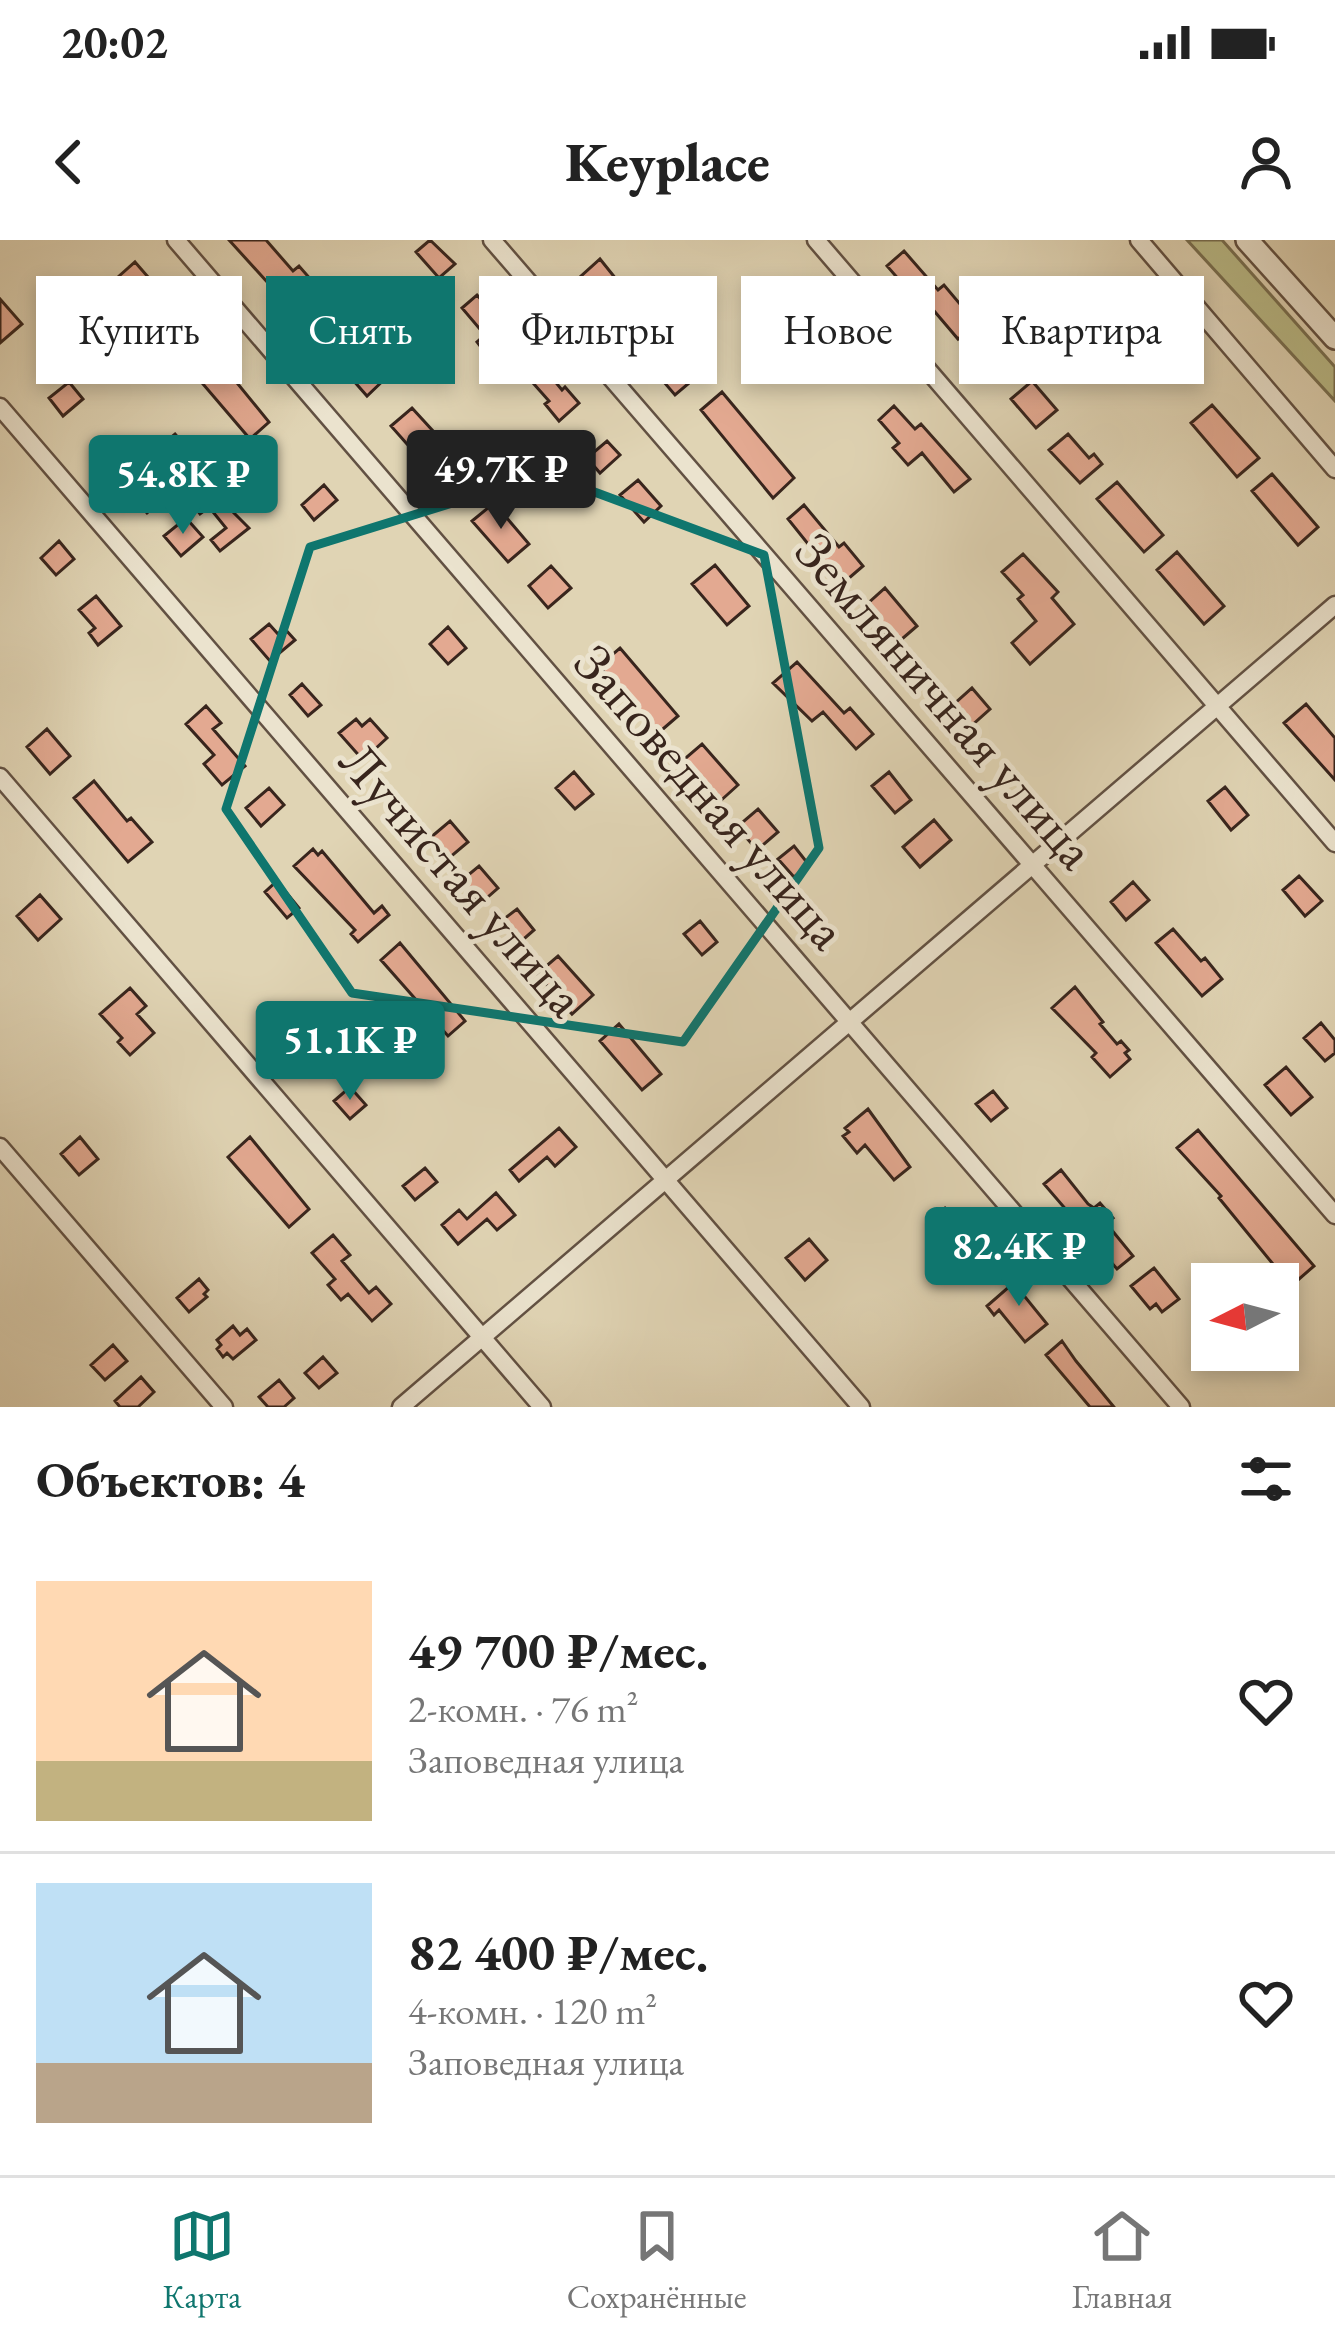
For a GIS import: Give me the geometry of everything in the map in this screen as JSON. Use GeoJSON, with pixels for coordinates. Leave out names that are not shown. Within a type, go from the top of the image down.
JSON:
{"type":"FeatureCollection","features":[{"type":"Feature","properties":{"kind":"street","name":"Заповедная улица"},"geometry":{"type":"LineString","coordinates":[[176,240],[1181,1407]]}},
{"type":"Feature","properties":{"kind":"street","name":"Земляничная улица"},"geometry":{"type":"LineString","coordinates":[[492,240],[1335,1215]]}},
{"type":"Feature","properties":{"kind":"street"},"geometry":{"type":"LineString","coordinates":[[816,240],[1335,843]]}},
{"type":"Feature","properties":{"kind":"street"},"geometry":{"type":"LineString","coordinates":[[1138,240],[1335,469]]}},
{"type":"Feature","properties":{"kind":"street"},"geometry":{"type":"LineString","coordinates":[[1247,240],[1335,338]]}},
{"type":"Feature","properties":{"kind":"street","name":"Лучистая улица"},"geometry":{"type":"LineString","coordinates":[[0,407],[861,1407]]}},
{"type":"Feature","properties":{"kind":"street"},"geometry":{"type":"LineString","coordinates":[[401,1407],[1335,605]]}},
{"type":"Feature","properties":{"kind":"street"},"geometry":{"type":"LineString","coordinates":[[0,778],[542,1407]]}},
{"type":"Feature","properties":{"kind":"street"},"geometry":{"type":"LineString","coordinates":[[0,1147],[224,1407]]}},
{"type":"Feature","properties":{"kind":"highlighted area"},"geometry":{"type":"Polygon","coordinates":[[[546,474],[764,555],[819,848],[683,1042],[352,993],[226,809],[310,547],[546,474]]]}},
{"type":"Feature","properties":{"kind":"green space"},"geometry":{"type":"Polygon","coordinates":[[[1187,240],[1222,240],[1335,367],[1335,401],[1187,240]]]}},
{"type":"Feature","properties":{"kind":"building"},"geometry":{"type":"Polygon","coordinates":[[[229,240],[266,240],[293,271],[299,266],[308,276],[266,276],[266,281],[229,240]]]}},
{"type":"Feature","properties":{"kind":"building"},"geometry":{"type":"Polygon","coordinates":[[[430,240],[455,264],[437,276],[416,252],[430,240]]]}},
{"type":"Feature","properties":{"kind":"building"},"geometry":{"type":"Polygon","coordinates":[[[904,251],[926,276],[896,276],[887,266],[904,251]]]}},
{"type":"Feature","properties":{"kind":"building"},"geometry":{"type":"Polygon","coordinates":[[[600,259],[614,276],[581,276],[600,259]]]}},
{"type":"Feature","properties":{"kind":"building"},"geometry":{"type":"Polygon","coordinates":[[[135,262],[147,276],[119,276],[135,262]]]}},
{"type":"Feature","properties":{"kind":"building"},"geometry":{"type":"Polygon","coordinates":[[[944,285],[959,303],[958,339],[935,312],[935,287],[938,290],[944,285]]]}},
{"type":"Feature","properties":{"kind":"building"},"geometry":{"type":"Polygon","coordinates":[[[479,297],[479,328],[462,308],[479,297]]]}},
{"type":"Feature","properties":{"kind":"building"},"geometry":{"type":"Polygon","coordinates":[[[0,299],[22,324],[0,343],[0,299]]]}},
{"type":"Feature","properties":{"kind":"building"},"geometry":{"type":"Polygon","coordinates":[[[71,384],[83,399],[63,416],[49,398],[71,384]]]}},
{"type":"Feature","properties":{"kind":"building"},"geometry":{"type":"Polygon","coordinates":[[[203,384],[238,384],[269,422],[250,439],[203,384]]]}},
{"type":"Feature","properties":{"kind":"building"},"geometry":{"type":"Polygon","coordinates":[[[356,384],[380,384],[367,396],[356,384]]]}},
{"type":"Feature","properties":{"kind":"building"},"geometry":{"type":"Polygon","coordinates":[[[534,384],[565,387],[579,403],[559,421],[545,404],[549,401],[534,384]]]}},
{"type":"Feature","properties":{"kind":"building"},"geometry":{"type":"Polygon","coordinates":[[[666,384],[688,384],[675,395],[666,384]]]}},
{"type":"Feature","properties":{"kind":"building"},"geometry":{"type":"Polygon","coordinates":[[[1035,384],[1057,410],[1036,428],[1011,399],[1035,384]]]}},
{"type":"Feature","properties":{"kind":"building"},"geometry":{"type":"Polygon","coordinates":[[[722,392],[794,478],[773,498],[701,410],[722,392]]]}},
{"type":"Feature","properties":{"kind":"building"},"geometry":{"type":"Polygon","coordinates":[[[1212,405],[1259,458],[1237,477],[1191,423],[1212,405]]]}},
{"type":"Feature","properties":{"kind":"building"},"geometry":{"type":"Polygon","coordinates":[[[894,406],[915,429],[921,424],[970,479],[954,492],[922,453],[908,465],[893,448],[899,443],[879,420],[894,406]]]}},
{"type":"Feature","properties":{"kind":"building"},"geometry":{"type":"Polygon","coordinates":[[[412,408],[444,443],[423,462],[391,426],[412,408]]]}},
{"type":"Feature","properties":{"kind":"building"},"geometry":{"type":"Polygon","coordinates":[[[175,434],[198,461],[188,471],[174,454],[160,466],[150,455],[175,434]]]}},
{"type":"Feature","properties":{"kind":"building"},"geometry":{"type":"Polygon","coordinates":[[[1068,434],[1089,458],[1094,454],[1102,464],[1080,483],[1049,450],[1068,434]]]}},
{"type":"Feature","properties":{"kind":"building"},"geometry":{"type":"Polygon","coordinates":[[[607,441],[620,455],[600,473],[587,458],[607,441]]]}},
{"type":"Feature","properties":{"kind":"building"},"geometry":{"type":"Polygon","coordinates":[[[149,466],[172,491],[147,513],[124,487],[149,466]]]}},
{"type":"Feature","properties":{"kind":"building"},"geometry":{"type":"Polygon","coordinates":[[[1272,474],[1318,527],[1298,545],[1252,491],[1272,474]]]}},
{"type":"Feature","properties":{"kind":"building"},"geometry":{"type":"Polygon","coordinates":[[[638,480],[661,506],[644,522],[620,495],[638,480]]]}},
{"type":"Feature","properties":{"kind":"building"},"geometry":{"type":"Polygon","coordinates":[[[1117,482],[1163,535],[1144,552],[1097,499],[1117,482]]]}},
{"type":"Feature","properties":{"kind":"building"},"geometry":{"type":"Polygon","coordinates":[[[324,485],[337,500],[314,520],[302,505],[324,485]]]}},
{"type":"Feature","properties":{"kind":"building"},"geometry":{"type":"Polygon","coordinates":[[[212,491],[249,528],[220,551],[211,540],[226,528],[209,507],[200,514],[194,506],[212,491]]]}},
{"type":"Feature","properties":{"kind":"building"},"geometry":{"type":"Polygon","coordinates":[[[494,503],[529,544],[508,562],[472,521],[494,503]]]}},
{"type":"Feature","properties":{"kind":"building"},"geometry":{"type":"Polygon","coordinates":[[[804,505],[839,547],[844,543],[863,566],[841,585],[788,519],[804,505]]]}},
{"type":"Feature","properties":{"kind":"building"},"geometry":{"type":"Polygon","coordinates":[[[186,518],[203,537],[181,556],[164,536],[186,518]]]}},
{"type":"Feature","properties":{"kind":"building"},"geometry":{"type":"Polygon","coordinates":[[[59,541],[74,559],[56,575],[41,558],[59,541]]]}},
{"type":"Feature","properties":{"kind":"building"},"geometry":{"type":"Polygon","coordinates":[[[1177,552],[1224,606],[1204,624],[1157,570],[1177,552]]]}},
{"type":"Feature","properties":{"kind":"building"},"geometry":{"type":"Polygon","coordinates":[[[1023,554],[1058,592],[1052,598],[1074,624],[1030,664],[1012,643],[1036,621],[1018,599],[1023,595],[1002,572],[1023,554]]]}},
{"type":"Feature","properties":{"kind":"building"},"geometry":{"type":"Polygon","coordinates":[[[715,565],[749,606],[727,625],[692,584],[715,565]]]}},
{"type":"Feature","properties":{"kind":"building"},"geometry":{"type":"Polygon","coordinates":[[[551,566],[571,588],[548,608],[529,586],[551,566]]]}},
{"type":"Feature","properties":{"kind":"building"},"geometry":{"type":"Polygon","coordinates":[[[885,588],[917,626],[895,645],[865,606],[885,588]]]}},
{"type":"Feature","properties":{"kind":"building"},"geometry":{"type":"Polygon","coordinates":[[[96,596],[121,626],[98,645],[89,633],[95,628],[79,610],[96,596]]]}},
{"type":"Feature","properties":{"kind":"building"},"geometry":{"type":"Polygon","coordinates":[[[269,624],[278,634],[284,628],[295,640],[270,661],[251,639],[269,624]]]}},
{"type":"Feature","properties":{"kind":"building"},"geometry":{"type":"Polygon","coordinates":[[[448,627],[466,648],[448,664],[430,644],[448,627]]]}},
{"type":"Feature","properties":{"kind":"building"},"geometry":{"type":"Polygon","coordinates":[[[620,648],[678,716],[656,735],[599,666],[620,648]]]}},
{"type":"Feature","properties":{"kind":"building"},"geometry":{"type":"Polygon","coordinates":[[[797,662],[844,713],[850,708],[873,734],[856,749],[823,712],[812,721],[773,683],[797,662]]]}},
{"type":"Feature","properties":{"kind":"building"},"geometry":{"type":"Polygon","coordinates":[[[302,684],[321,705],[308,716],[290,695],[302,684]]]}},
{"type":"Feature","properties":{"kind":"building"},"geometry":{"type":"Polygon","coordinates":[[[972,688],[990,709],[971,726],[953,705],[972,688]]]}},
{"type":"Feature","properties":{"kind":"building"},"geometry":{"type":"Polygon","coordinates":[[[1306,704],[1335,738],[1335,780],[1284,723],[1306,704]]]}},
{"type":"Feature","properties":{"kind":"building"},"geometry":{"type":"Polygon","coordinates":[[[206,706],[221,723],[213,729],[245,766],[222,785],[204,764],[214,755],[186,724],[206,706]]]}},
{"type":"Feature","properties":{"kind":"building"},"geometry":{"type":"Polygon","coordinates":[[[356,719],[362,726],[370,719],[387,738],[363,760],[339,733],[356,719]]]}},
{"type":"Feature","properties":{"kind":"building"},"geometry":{"type":"Polygon","coordinates":[[[47,729],[70,756],[50,774],[27,747],[47,729]]]}},
{"type":"Feature","properties":{"kind":"building"},"geometry":{"type":"Polygon","coordinates":[[[702,744],[738,785],[717,804],[680,763],[702,744]]]}},
{"type":"Feature","properties":{"kind":"building"},"geometry":{"type":"Polygon","coordinates":[[[574,772],[593,794],[575,809],[556,788],[574,772]]]}},
{"type":"Feature","properties":{"kind":"building"},"geometry":{"type":"Polygon","coordinates":[[[889,772],[911,800],[895,813],[872,786],[889,772]]]}},
{"type":"Feature","properties":{"kind":"building"},"geometry":{"type":"Polygon","coordinates":[[[94,781],[127,821],[131,818],[152,842],[128,862],[74,798],[94,781]]]}},
{"type":"Feature","properties":{"kind":"building"},"geometry":{"type":"Polygon","coordinates":[[[1225,787],[1248,815],[1231,830],[1208,801],[1225,787]]]}},
{"type":"Feature","properties":{"kind":"building"},"geometry":{"type":"Polygon","coordinates":[[[269,788],[284,805],[261,826],[246,808],[269,788]]]}},
{"type":"Feature","properties":{"kind":"building"},"geometry":{"type":"Polygon","coordinates":[[[758,809],[778,832],[757,850],[737,827],[758,809]]]}},
{"type":"Feature","properties":{"kind":"building"},"geometry":{"type":"Polygon","coordinates":[[[934,820],[951,840],[920,867],[903,847],[934,820]]]}},
{"type":"Feature","properties":{"kind":"building"},"geometry":{"type":"Polygon","coordinates":[[[450,821],[468,842],[448,859],[430,838],[450,821]]]}},
{"type":"Feature","properties":{"kind":"building"},"geometry":{"type":"Polygon","coordinates":[[[794,846],[809,865],[794,877],[778,859],[794,846]]]}},
{"type":"Feature","properties":{"kind":"building"},"geometry":{"type":"Polygon","coordinates":[[[313,849],[318,855],[322,851],[374,913],[382,906],[389,915],[358,942],[351,934],[355,930],[294,866],[313,849]]]}},
{"type":"Feature","properties":{"kind":"building"},"geometry":{"type":"Polygon","coordinates":[[[479,866],[498,888],[481,903],[461,881],[479,866]]]}},
{"type":"Feature","properties":{"kind":"building"},"geometry":{"type":"Polygon","coordinates":[[[1299,876],[1322,901],[1305,916],[1283,890],[1299,876]]]}},
{"type":"Feature","properties":{"kind":"building"},"geometry":{"type":"Polygon","coordinates":[[[277,881],[299,908],[287,918],[265,892],[277,881]]]}},
{"type":"Feature","properties":{"kind":"building"},"geometry":{"type":"Polygon","coordinates":[[[1133,882],[1149,900],[1126,920],[1111,902],[1133,882]]]}},
{"type":"Feature","properties":{"kind":"building"},"geometry":{"type":"Polygon","coordinates":[[[40,895],[61,919],[38,940],[17,916],[40,895]]]}},
{"type":"Feature","properties":{"kind":"building"},"geometry":{"type":"Polygon","coordinates":[[[517,909],[534,930],[518,944],[500,922],[517,909]]]}},
{"type":"Feature","properties":{"kind":"building"},"geometry":{"type":"Polygon","coordinates":[[[700,921],[717,942],[702,955],[684,934],[700,921]]]}},
{"type":"Feature","properties":{"kind":"building"},"geometry":{"type":"Polygon","coordinates":[[[1173,929],[1222,979],[1202,996],[1156,943],[1173,929]]]}},
{"type":"Feature","properties":{"kind":"building"},"geometry":{"type":"Polygon","coordinates":[[[400,943],[465,1021],[448,1036],[381,960],[400,943]]]}},
{"type":"Feature","properties":{"kind":"building"},"geometry":{"type":"Polygon","coordinates":[[[558,956],[593,995],[572,1014],[537,974],[558,956]]]}},
{"type":"Feature","properties":{"kind":"building"},"geometry":{"type":"Polygon","coordinates":[[[1075,987],[1117,1044],[1121,1041],[1129,1050],[1125,1053],[1130,1059],[1110,1077],[1092,1057],[1096,1053],[1052,1008],[1075,987]]]}},
{"type":"Feature","properties":{"kind":"building"},"geometry":{"type":"Polygon","coordinates":[[[130,988],[146,1006],[137,1014],[154,1033],[130,1055],[100,1014],[130,988]]]}},
{"type":"Feature","properties":{"kind":"building"},"geometry":{"type":"Polygon","coordinates":[[[1321,1023],[1335,1040],[1335,1053],[1325,1061],[1304,1038],[1321,1023]]]}},
{"type":"Feature","properties":{"kind":"building"},"geometry":{"type":"Polygon","coordinates":[[[619,1024],[661,1074],[642,1090],[600,1041],[619,1024]]]}},
{"type":"Feature","properties":{"kind":"building"},"geometry":{"type":"Polygon","coordinates":[[[1286,1067],[1312,1097],[1291,1115],[1265,1085],[1286,1067]]]}},
{"type":"Feature","properties":{"kind":"building"},"geometry":{"type":"Polygon","coordinates":[[[350,1087],[366,1105],[350,1119],[334,1101],[350,1087]]]}},
{"type":"Feature","properties":{"kind":"building"},"geometry":{"type":"Polygon","coordinates":[[[993,1091],[1007,1108],[991,1121],[976,1104],[993,1091]]]}},
{"type":"Feature","properties":{"kind":"building"},"geometry":{"type":"Polygon","coordinates":[[[868,1109],[910,1167],[894,1180],[865,1145],[857,1153],[843,1136],[849,1132],[845,1128],[868,1109]]]}},
{"type":"Feature","properties":{"kind":"building"},"geometry":{"type":"Polygon","coordinates":[[[559,1128],[576,1147],[555,1166],[547,1157],[519,1181],[510,1170],[559,1128]]]}},
{"type":"Feature","properties":{"kind":"building"},"geometry":{"type":"Polygon","coordinates":[[[1198,1130],[1314,1266],[1299,1279],[1299,1263],[1272,1263],[1177,1148],[1198,1130]]]}},
{"type":"Feature","properties":{"kind":"building"},"geometry":{"type":"Polygon","coordinates":[[[80,1137],[98,1159],[79,1175],[61,1154],[80,1137]]]}},
{"type":"Feature","properties":{"kind":"building"},"geometry":{"type":"Polygon","coordinates":[[[250,1137],[309,1209],[289,1227],[228,1157],[250,1137]]]}},
{"type":"Feature","properties":{"kind":"building"},"geometry":{"type":"Polygon","coordinates":[[[425,1168],[437,1182],[415,1200],[403,1186],[425,1168]]]}},
{"type":"Feature","properties":{"kind":"building"},"geometry":{"type":"Polygon","coordinates":[[[1061,1170],[1088,1204],[1094,1208],[1100,1203],[1113,1218],[1106,1223],[1133,1256],[1117,1269],[1044,1184],[1061,1170]]]}},
{"type":"Feature","properties":{"kind":"building"},"geometry":{"type":"Polygon","coordinates":[[[496,1193],[515,1215],[497,1230],[487,1219],[458,1244],[442,1225],[459,1210],[467,1219],[496,1193]]]}},
{"type":"Feature","properties":{"kind":"building"},"geometry":{"type":"Polygon","coordinates":[[[945,1208],[963,1228],[945,1244],[927,1224],[945,1208]]]}},
{"type":"Feature","properties":{"kind":"building"},"geometry":{"type":"Polygon","coordinates":[[[333,1235],[350,1255],[342,1261],[369,1293],[376,1287],[391,1304],[372,1321],[348,1294],[341,1300],[328,1285],[335,1279],[312,1253],[333,1235]]]}},
{"type":"Feature","properties":{"kind":"building"},"geometry":{"type":"Polygon","coordinates":[[[809,1239],[827,1260],[805,1280],[786,1258],[809,1239]]]}},
{"type":"Feature","properties":{"kind":"building"},"geometry":{"type":"Polygon","coordinates":[[[1154,1268],[1179,1299],[1162,1312],[1156,1304],[1150,1309],[1131,1286],[1154,1268]]]}},
{"type":"Feature","properties":{"kind":"building"},"geometry":{"type":"Polygon","coordinates":[[[1026,1272],[1034,1281],[1021,1292],[1047,1324],[1025,1342],[999,1310],[994,1315],[987,1306],[1026,1272]]]}},
{"type":"Feature","properties":{"kind":"building"},"geometry":{"type":"Polygon","coordinates":[[[199,1279],[208,1290],[207,1297],[189,1312],[177,1298],[199,1279]]]}},
{"type":"Feature","properties":{"kind":"building"},"geometry":{"type":"Polygon","coordinates":[[[233,1326],[240,1335],[247,1329],[256,1340],[233,1359],[227,1353],[223,1357],[217,1340],[233,1326]]]}},
{"type":"Feature","properties":{"kind":"building"},"geometry":{"type":"Polygon","coordinates":[[[1062,1341],[1114,1407],[1090,1407],[1046,1355],[1062,1341]]]}},
{"type":"Feature","properties":{"kind":"building"},"geometry":{"type":"Polygon","coordinates":[[[113,1345],[127,1361],[105,1380],[91,1365],[113,1345]]]}},
{"type":"Feature","properties":{"kind":"building"},"geometry":{"type":"Polygon","coordinates":[[[323,1357],[337,1373],[319,1388],[305,1373],[323,1357]]]}},
{"type":"Feature","properties":{"kind":"building"},"geometry":{"type":"Polygon","coordinates":[[[141,1377],[154,1392],[138,1407],[120,1407],[115,1401],[141,1377]]]}},
{"type":"Feature","properties":{"kind":"building"},"geometry":{"type":"Polygon","coordinates":[[[279,1380],[294,1398],[284,1407],[268,1407],[259,1397],[279,1380]]]}}]}
